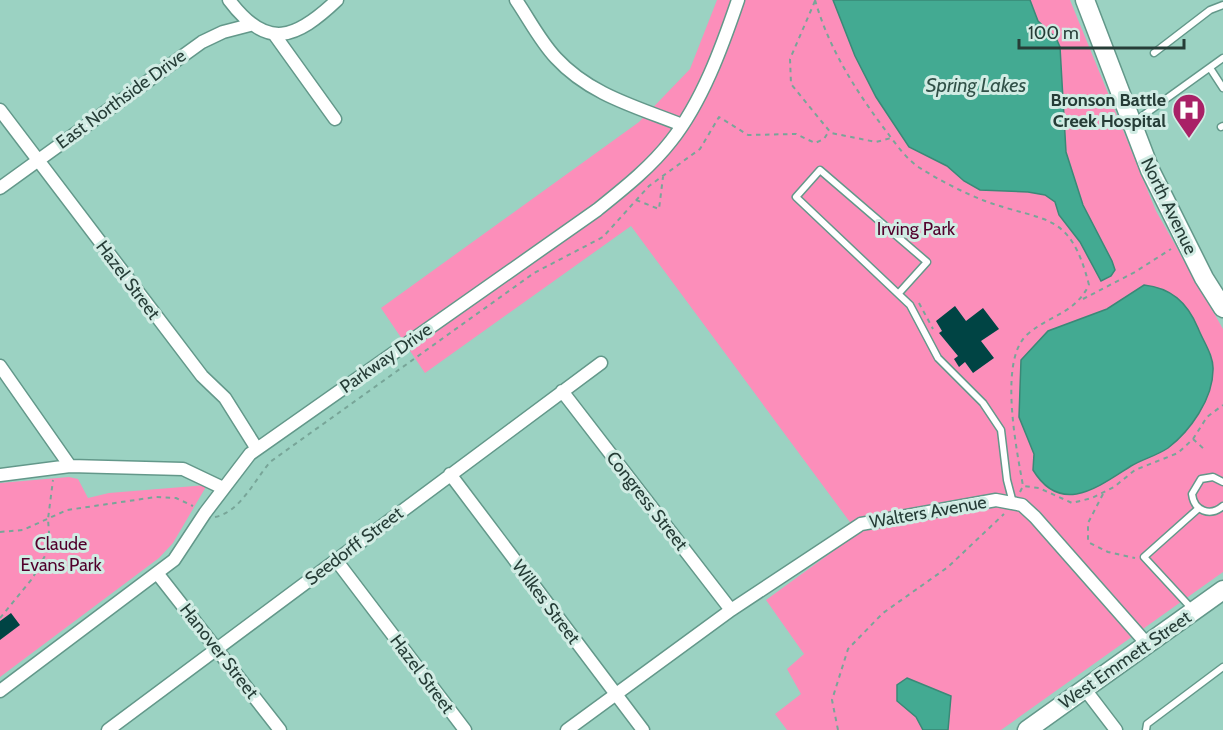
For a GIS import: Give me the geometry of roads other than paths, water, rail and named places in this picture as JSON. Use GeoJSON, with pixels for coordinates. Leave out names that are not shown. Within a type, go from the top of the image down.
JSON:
{"type":"FeatureCollection","features":[{"type":"Feature","properties":{"kind":"street"},"geometry":{"type":"LineString","coordinates":[[230,0],[250,25],[274,34],[285,35],[297,31],[318,18],[337,0]]}},
{"type":"Feature","properties":{"kind":"street"},"geometry":{"type":"LineString","coordinates":[[516,0],[555,57],[572,73],[616,101],[681,125]]}},
{"type":"Feature","properties":{"kind":"street","name":"Parkway Drive"},"geometry":{"type":"LineString","coordinates":[[0,691],[174,560],[223,488],[257,448],[597,210],[654,161],[681,125],[710,69],[738,0]]}},
{"type":"Feature","properties":{"kind":"street","name":"North Avenue"},"geometry":{"type":"LineString","coordinates":[[1085,0],[1132,124],[1169,211],[1223,308]]}},
{"type":"Feature","properties":{"kind":"street","name":"East Northside Drive"},"geometry":{"type":"LineString","coordinates":[[0,188],[202,42],[223,32],[250,25]]}},
{"type":"Feature","properties":{"kind":"street"},"geometry":{"type":"LineString","coordinates":[[274,34],[335,119]]}},
{"type":"Feature","properties":{"kind":"street","name":"Hazel Street"},"geometry":{"type":"LineString","coordinates":[[0,110],[202,376],[225,398],[257,448]]}},
{"type":"Feature","properties":{"kind":"street","name":"Seedorff Street"},"geometry":{"type":"LineString","coordinates":[[108,730],[601,363]]}},
{"type":"Feature","properties":{"kind":"street"},"geometry":{"type":"LineString","coordinates":[[0,366],[70,466]]}},
{"type":"Feature","properties":{"kind":"street","name":"Congress Street"},"geometry":{"type":"LineString","coordinates":[[562,391],[731,610]]}},
{"type":"Feature","properties":{"kind":"street"},"geometry":{"type":"LineString","coordinates":[[0,475],[70,466],[183,470],[223,488]]}},
{"type":"Feature","properties":{"kind":"street","name":"Wilkes Street"},"geometry":{"type":"LineString","coordinates":[[450,474],[643,730]]}},
{"type":"Feature","properties":{"kind":"street","name":"Walters Avenue"},"geometry":{"type":"LineString","coordinates":[[567,730],[731,610],[861,524],[996,500],[1022,505],[1035,517],[1147,644]]}},
{"type":"Feature","properties":{"kind":"street","name":"Hazel Street"},"geometry":{"type":"LineString","coordinates":[[336,560],[465,730]]}},
{"type":"Feature","properties":{"kind":"street","name":"Hanover Street"},"geometry":{"type":"LineString","coordinates":[[158,573],[280,730]]}},
{"type":"Feature","properties":{"kind":"street","name":"West Emmett Street"},"geometry":{"type":"LineString","coordinates":[[1027,730],[1194,611],[1221,595]]}},
{"type":"Feature","properties":{"kind":"street"},"geometry":{"type":"LineString","coordinates":[[1084,688],[1116,730]]}},
{"type":"Feature","properties":{"kind":"lane"},"geometry":{"type":"LineString","coordinates":[[1154,53],[1210,10],[1223,5]]}},
{"type":"Feature","properties":{"kind":"lane"},"geometry":{"type":"LineString","coordinates":[[1132,124],[1223,58]]}},
{"type":"Feature","properties":{"kind":"lane"},"geometry":{"type":"LineString","coordinates":[[1210,68],[1223,88]]}},
{"type":"Feature","properties":{"kind":"lane"},"geometry":{"type":"LineString","coordinates":[[899,293],[927,262],[820,170],[796,197],[910,305],[938,358],[983,403],[1001,430],[1007,480],[1013,503]]}},
{"type":"Feature","properties":{"kind":"lane"},"geometry":{"type":"LineString","coordinates":[[1223,482],[1207,476],[1197,482],[1192,494],[1199,508],[1209,512],[1223,507]]}},
{"type":"Feature","properties":{"kind":"lane"},"geometry":{"type":"LineString","coordinates":[[1194,611],[1144,557],[1199,508]]}},
{"type":"Feature","properties":{"kind":"lane"},"geometry":{"type":"LineString","coordinates":[[1146,730],[1148,724],[1223,667]]}},
{"type":"Feature","properties":{"kind":"water","name":"Spring Lakes"},"geometry":{"type":"Polygon","coordinates":[[[833,0],[1030,0],[1038,21],[1056,38],[1060,47],[1066,152],[1083,205],[1112,261],[1115,270],[1111,276],[1101,281],[1080,242],[1059,215],[1055,202],[1045,195],[980,190],[964,181],[947,166],[909,147],[876,97],[855,56],[833,0]]]}},
{"type":"Feature","properties":{"kind":"water"},"geometry":{"type":"Polygon","coordinates":[[[1144,285],[1170,293],[1183,304],[1194,319],[1213,365],[1212,381],[1205,403],[1184,433],[1163,451],[1093,489],[1068,494],[1055,492],[1044,484],[1033,470],[1034,454],[1019,417],[1021,360],[1048,331],[1107,309],[1144,285]]]}},
{"type":"Feature","properties":{"kind":"water"},"geometry":{"type":"Polygon","coordinates":[[[907,678],[951,696],[948,730],[923,730],[916,717],[897,701],[897,685],[907,678]]]}},
{"type":"Feature","properties":{"kind":"place","name":"Bronson Battle Creek Hospital"},"geometry":{"type":"Point","coordinates":[1189,139]}},
{"type":"Feature","properties":{"kind":"park label","name":"Irving Park"},"geometry":{"type":"Point","coordinates":[916,229]}},
{"type":"Feature","properties":{"kind":"park label","name":"Claude Evans Park"},"geometry":{"type":"Point","coordinates":[61,554]}}]}
